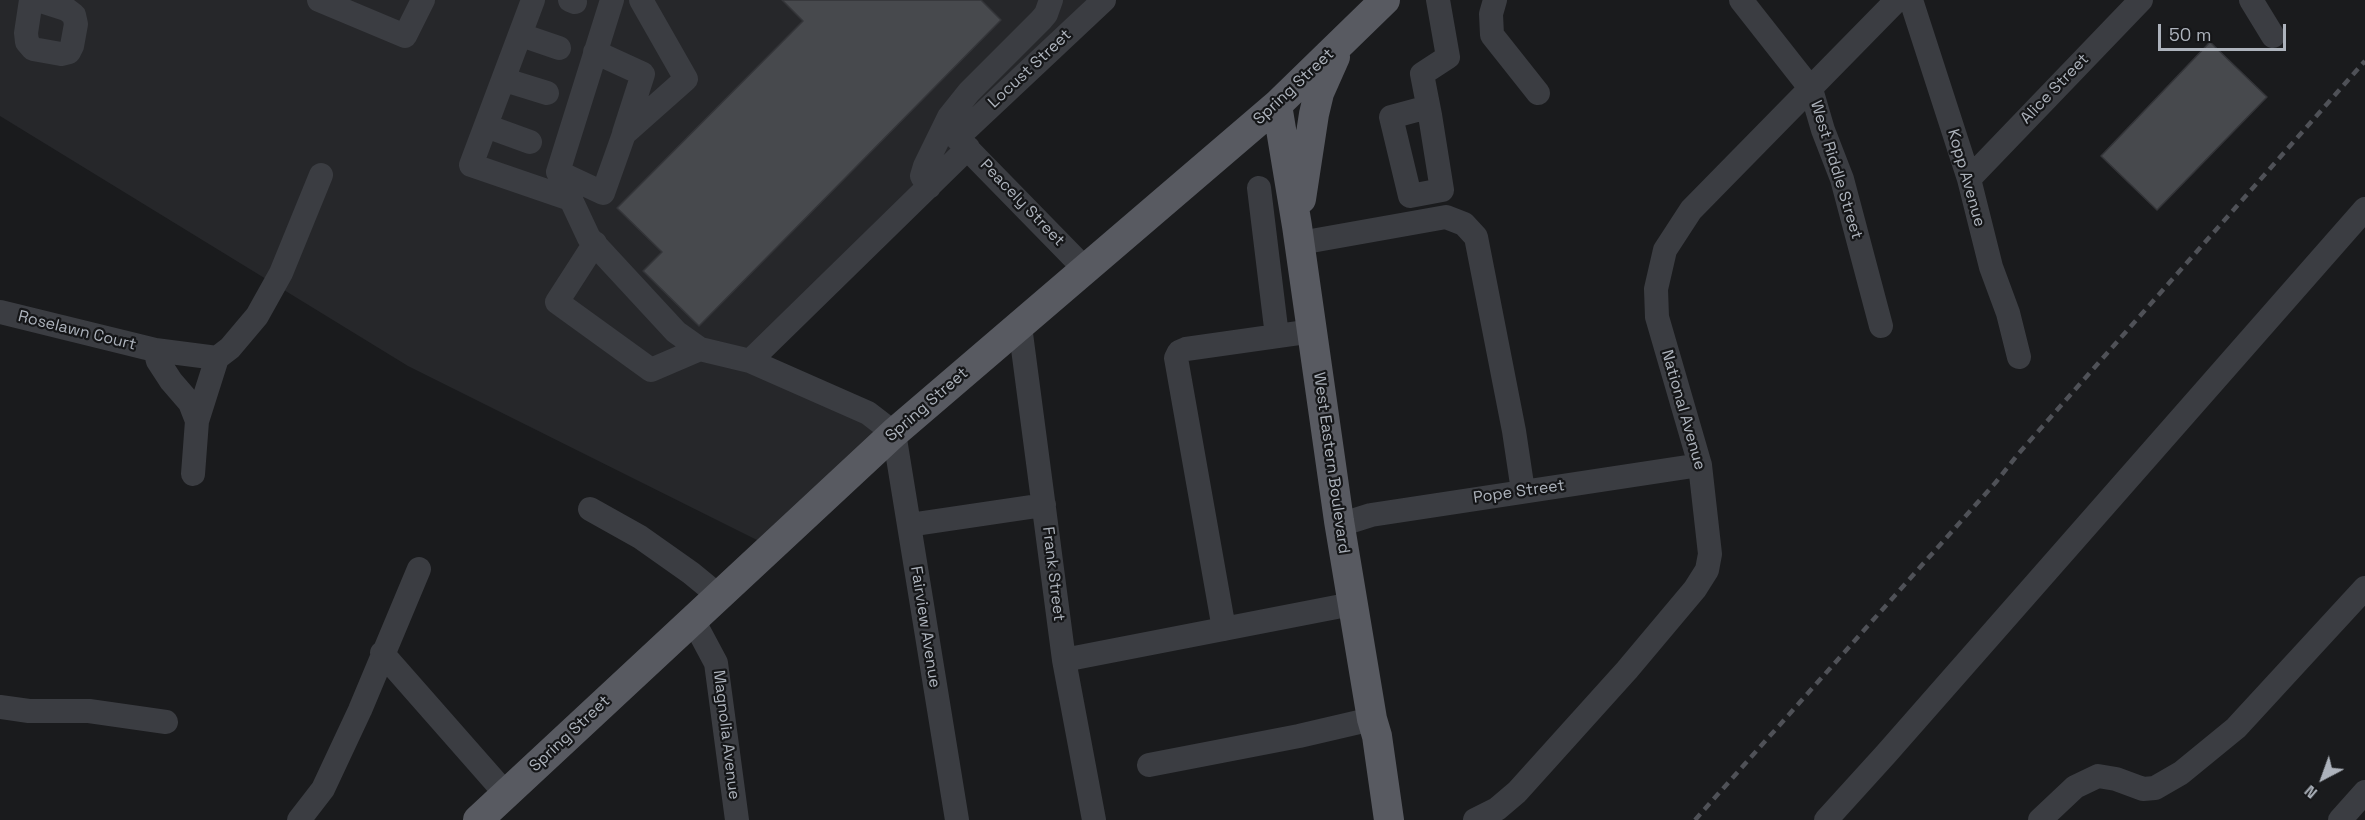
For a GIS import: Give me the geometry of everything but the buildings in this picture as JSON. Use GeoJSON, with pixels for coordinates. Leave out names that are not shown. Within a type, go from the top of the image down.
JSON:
{"type":"FeatureCollection","features":[{"type":"Feature","properties":{"kind":"main road","name":"Spring Street"},"geometry":{"type":"LineString","coordinates":[[478,820],[894,433],[1277,105],[1385,0]]}},
{"type":"Feature","properties":{"kind":"main road"},"geometry":{"type":"LineString","coordinates":[[1298,234],[1314,114],[1322,85],[1340,44]]}},
{"type":"Feature","properties":{"kind":"main road","name":"West Eastern Boulevard"},"geometry":{"type":"LineString","coordinates":[[1277,105],[1313,331],[1352,604],[1377,736],[1382,818]]}},
{"type":"Feature","properties":{"kind":"street"},"geometry":{"type":"LineString","coordinates":[[32,0],[26,33],[27,42],[33,49],[61,54],[69,52],[76,24],[74,15],[66,9],[38,0]]}},
{"type":"Feature","properties":{"kind":"street"},"geometry":{"type":"LineString","coordinates":[[319,0],[405,36],[423,0]]}},
{"type":"Feature","properties":{"kind":"street"},"geometry":{"type":"LineString","coordinates":[[533,0],[505,80],[471,165],[570,199]]}},
{"type":"Feature","properties":{"kind":"street"},"geometry":{"type":"LineString","coordinates":[[612,0],[558,172],[590,237],[676,332],[700,349],[750,361],[868,413],[894,433]]}},
{"type":"Feature","properties":{"kind":"street"},"geometry":{"type":"LineString","coordinates":[[624,134],[686,80],[641,0]]}},
{"type":"Feature","properties":{"kind":"street"},"geometry":{"type":"LineString","coordinates":[[929,187],[922,176],[950,117],[969,92],[1041,20],[1051,0]]}},
{"type":"Feature","properties":{"kind":"street","name":"Locust Street"},"geometry":{"type":"LineString","coordinates":[[750,361],[929,187],[963,143],[1104,0]]}},
{"type":"Feature","properties":{"kind":"street"},"geometry":{"type":"LineString","coordinates":[[1428,107],[1422,74],[1448,57],[1438,0]]}},
{"type":"Feature","properties":{"kind":"street"},"geometry":{"type":"LineString","coordinates":[[1495,0],[1491,14],[1492,35],[1538,93]]}},
{"type":"Feature","properties":{"kind":"street","name":"West Riddle Street"},"geometry":{"type":"LineString","coordinates":[[1741,0],[1811,89],[1823,130],[1842,178],[1881,326]]}},
{"type":"Feature","properties":{"kind":"street","name":"National Avenue"},"geometry":{"type":"LineString","coordinates":[[1475,820],[1497,809],[1517,792],[1627,670],[1695,590],[1707,570],[1710,554],[1700,465],[1656,317],[1656,289],[1665,250],[1691,210],[1897,0]]}},
{"type":"Feature","properties":{"kind":"street","name":"Kopp Avenue"},"geometry":{"type":"LineString","coordinates":[[1911,0],[1969,179],[1991,267],[2008,313],[2019,357]]}},
{"type":"Feature","properties":{"kind":"street","name":"Alice Street"},"geometry":{"type":"LineString","coordinates":[[1969,179],[2141,0]]}},
{"type":"Feature","properties":{"kind":"street"},"geometry":{"type":"LineString","coordinates":[[2251,0],[2273,36]]}},
{"type":"Feature","properties":{"kind":"street"},"geometry":{"type":"LineString","coordinates":[[521,35],[559,48]]}},
{"type":"Feature","properties":{"kind":"street"},"geometry":{"type":"LineString","coordinates":[[558,172],[603,193],[643,74],[595,52]]}},
{"type":"Feature","properties":{"kind":"street"},"geometry":{"type":"LineString","coordinates":[[505,80],[547,93]]}},
{"type":"Feature","properties":{"kind":"street"},"geometry":{"type":"LineString","coordinates":[[486,126],[530,142]]}},
{"type":"Feature","properties":{"kind":"street","name":"Peacely Street"},"geometry":{"type":"LineString","coordinates":[[963,143],[1085,269]]}},
{"type":"Feature","properties":{"kind":"street"},"geometry":{"type":"LineString","coordinates":[[194,474],[197,421],[217,358],[230,348],[257,315],[281,273],[321,175]]}},
{"type":"Feature","properties":{"kind":"street"},"geometry":{"type":"LineString","coordinates":[[1259,188],[1277,336]]}},
{"type":"Feature","properties":{"kind":"street"},"geometry":{"type":"LineString","coordinates":[[1826,820],[2365,209]]}},
{"type":"Feature","properties":{"kind":"street"},"geometry":{"type":"LineString","coordinates":[[1298,234],[1446,217],[1464,224],[1476,237],[1514,431],[1523,492]]}},
{"type":"Feature","properties":{"kind":"street"},"geometry":{"type":"LineString","coordinates":[[595,243],[557,302],[651,370],[700,349]]}},
{"type":"Feature","properties":{"kind":"street","name":"Roselawn Court"},"geometry":{"type":"LineString","coordinates":[[0,312],[155,350],[217,358]]}},
{"type":"Feature","properties":{"kind":"street","name":"Frank Street"},"geometry":{"type":"LineString","coordinates":[[1020,326],[1064,660],[1094,820]]}},
{"type":"Feature","properties":{"kind":"street"},"geometry":{"type":"LineString","coordinates":[[1224,629],[1176,358],[1179,352],[1186,349],[1313,331]]}},
{"type":"Feature","properties":{"kind":"street","name":"Roselawn Court"},"geometry":{"type":"LineString","coordinates":[[155,350],[158,362],[190,403],[197,421]]}},
{"type":"Feature","properties":{"kind":"street","name":"Fairview Avenue"},"geometry":{"type":"LineString","coordinates":[[894,433],[957,820]]}},
{"type":"Feature","properties":{"kind":"street","name":"Pope Street"},"geometry":{"type":"LineString","coordinates":[[1339,521],[1352,521],[1371,515],[1700,465]]}},
{"type":"Feature","properties":{"kind":"street"},"geometry":{"type":"LineString","coordinates":[[909,525],[1044,505]]}},
{"type":"Feature","properties":{"kind":"street"},"geometry":{"type":"LineString","coordinates":[[590,509],[640,537],[719,596]]}},
{"type":"Feature","properties":{"kind":"street"},"geometry":{"type":"LineString","coordinates":[[299,820],[322,789],[360,710],[419,569]]}},
{"type":"Feature","properties":{"kind":"street"},"geometry":{"type":"LineString","coordinates":[[2040,820],[2075,787],[2098,776],[2116,779],[2143,789],[2155,788],[2181,773],[2236,728],[2365,588]]}},
{"type":"Feature","properties":{"kind":"street"},"geometry":{"type":"LineString","coordinates":[[1064,660],[1352,604]]}},
{"type":"Feature","properties":{"kind":"street","name":"Magnolia Avenue"},"geometry":{"type":"LineString","coordinates":[[693,620],[716,663],[737,820]]}},
{"type":"Feature","properties":{"kind":"street"},"geometry":{"type":"LineString","coordinates":[[382,653],[506,794]]}},
{"type":"Feature","properties":{"kind":"street"},"geometry":{"type":"LineString","coordinates":[[0,706],[29,711],[89,711],[165,722]]}},
{"type":"Feature","properties":{"kind":"street"},"geometry":{"type":"LineString","coordinates":[[1149,765],[1299,736],[1372,719]]}},
{"type":"Feature","properties":{"kind":"street"},"geometry":{"type":"LineString","coordinates":[[2340,820],[2365,792]]}},
{"type":"Feature","properties":{"kind":"shaded area"},"geometry":{"type":"Polygon","coordinates":[[[0,0],[1104,0],[958,137],[968,148],[750,360],[894,433],[771,547],[408,366],[0,116],[0,0]]]}},
{"type":"Feature","properties":{"kind":"railway"},"geometry":{"type":"LineString","coordinates":[[1695,820],[1996,482],[2019,453],[2365,61]]}}]}
